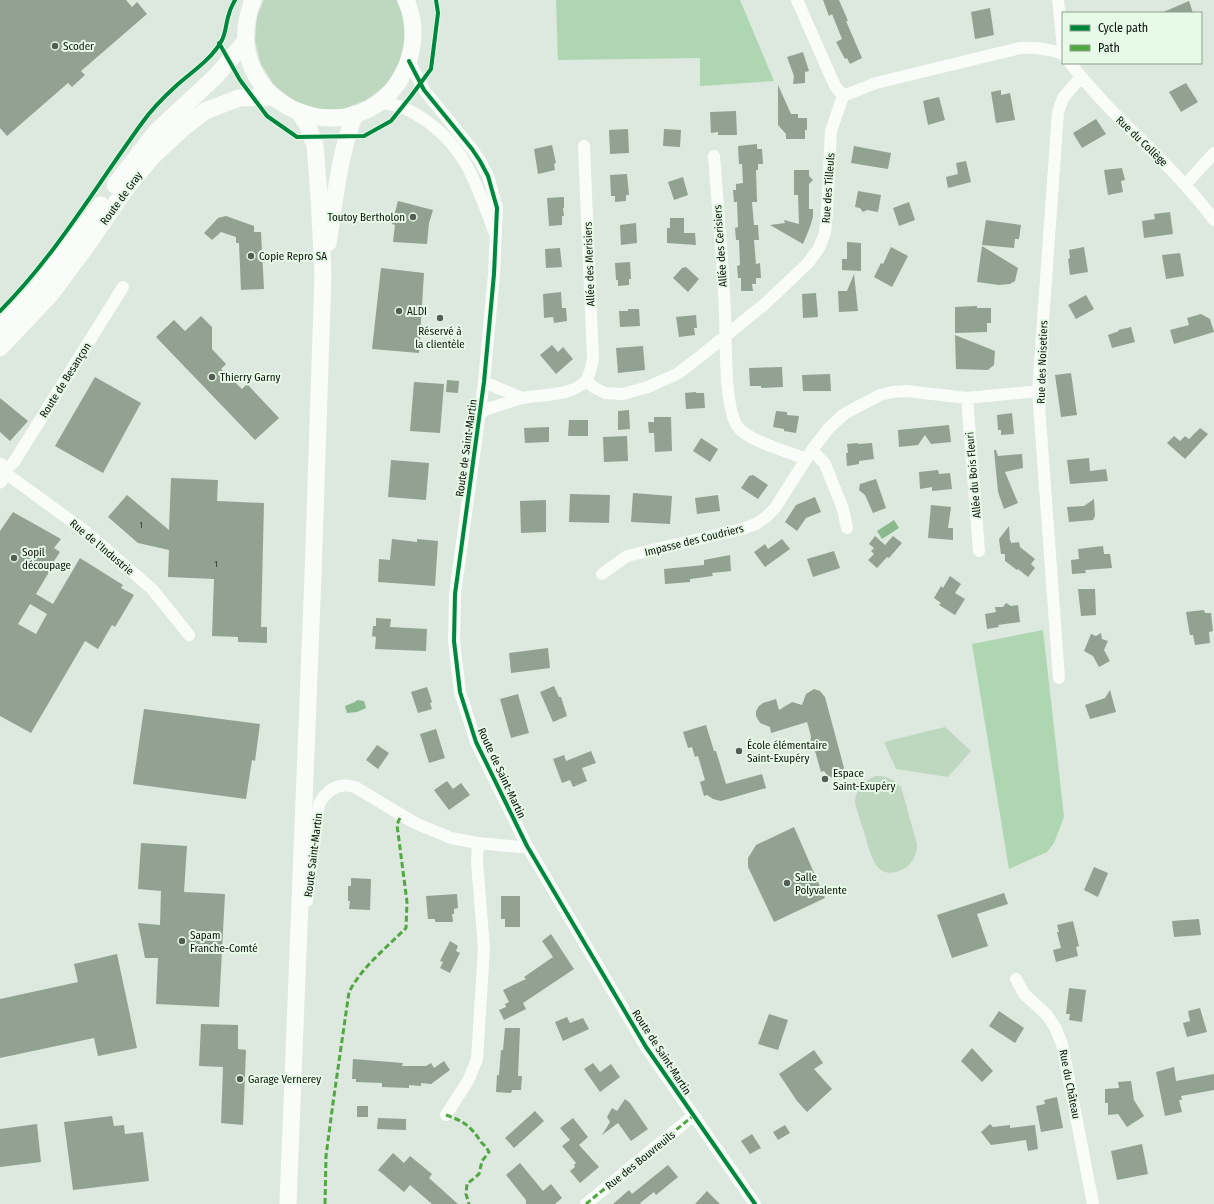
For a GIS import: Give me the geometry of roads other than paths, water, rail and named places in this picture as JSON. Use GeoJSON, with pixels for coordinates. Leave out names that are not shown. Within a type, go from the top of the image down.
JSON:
{"type":"FeatureCollection","features":[{"type":"Feature","properties":{"kind":"main road"},"geometry":{"type":"LineString","coordinates":[[249,3],[246,40],[247,50],[254,71],[262,85],[273,97],[286,106],[299,112],[327,118],[355,114],[378,102],[394,87],[403,74],[411,52],[413,33],[408,2]]}},
{"type":"Feature","properties":{"kind":"main road","name":"Route de Gray"},"geometry":{"type":"LineString","coordinates":[[0,328],[38,288],[136,156],[156,132],[215,77],[246,40]]}},
{"type":"Feature","properties":{"kind":"main road","name":"Route de Gray"},"geometry":{"type":"LineString","coordinates":[[0,348],[51,294],[88,244],[127,187],[152,156],[182,129],[206,111],[239,98],[273,97]]}},
{"type":"Feature","properties":{"kind":"main road"},"geometry":{"type":"LineString","coordinates":[[288,1204],[314,567],[323,275],[319,196],[314,145],[307,124],[299,112]]}},
{"type":"Feature","properties":{"kind":"main road"},"geometry":{"type":"LineString","coordinates":[[323,275],[343,156],[355,114]]}},
{"type":"Feature","properties":{"kind":"street"},"geometry":{"type":"LineString","coordinates":[[797,0],[835,86],[843,96],[876,83],[1020,48],[1033,47],[1047,49],[1062,54]]}},
{"type":"Feature","properties":{"kind":"street"},"geometry":{"type":"LineString","coordinates":[[1058,0],[1062,38]]}},
{"type":"Feature","properties":{"kind":"street","name":"Route de Saint-Martin"},"geometry":{"type":"LineString","coordinates":[[409,61],[424,90],[472,149],[488,176],[497,208],[494,274],[484,382],[454,594],[454,641],[460,692],[476,742],[526,846],[646,1047],[755,1204]]}},
{"type":"Feature","properties":{"kind":"street","name":"Rue du Collège"},"geometry":{"type":"LineString","coordinates":[[1071,64],[1114,113],[1186,184],[1214,220]]}},
{"type":"Feature","properties":{"kind":"street","name":"Rue des Noisetiers"},"geometry":{"type":"LineString","coordinates":[[1059,678],[1038,391],[1058,112],[1063,98],[1081,77]]}},
{"type":"Feature","properties":{"kind":"street","name":"Rue des Tilleuls"},"geometry":{"type":"LineString","coordinates":[[586,381],[605,394],[623,394],[634,392],[676,374],[766,303],[808,264],[819,248],[825,233],[831,131],[843,96]]}},
{"type":"Feature","properties":{"kind":"street"},"geometry":{"type":"LineString","coordinates":[[378,102],[399,105],[407,108],[419,115],[448,138],[461,154],[471,171],[484,201],[496,236]]}},
{"type":"Feature","properties":{"kind":"street","name":"Allée des Merisiers"},"geometry":{"type":"LineString","coordinates":[[584,146],[593,359],[586,381]]}},
{"type":"Feature","properties":{"kind":"street"},"geometry":{"type":"LineString","coordinates":[[1186,184],[1214,153]]}},
{"type":"Feature","properties":{"kind":"street","name":"Allée des Cerisiers"},"geometry":{"type":"LineString","coordinates":[[714,156],[730,410],[737,427],[749,437],[809,455]]}},
{"type":"Feature","properties":{"kind":"street","name":"Route de Besançon"},"geometry":{"type":"LineString","coordinates":[[1,472],[14,462],[123,287]]}},
{"type":"Feature","properties":{"kind":"street"},"geometry":{"type":"LineString","coordinates":[[479,414],[487,409],[522,398],[565,393],[581,386],[586,381]]}},
{"type":"Feature","properties":{"kind":"street"},"geometry":{"type":"LineString","coordinates":[[484,382],[522,398]]}},
{"type":"Feature","properties":{"kind":"street","name":"Impasse des Coudriers"},"geometry":{"type":"LineString","coordinates":[[602,574],[627,556],[742,529],[756,524],[775,508],[809,455],[828,429],[844,414],[880,395],[906,391],[967,398],[1038,391]]}},
{"type":"Feature","properties":{"kind":"street","name":"Allée du Bois Fleuri"},"geometry":{"type":"LineString","coordinates":[[967,398],[980,551]]}},
{"type":"Feature","properties":{"kind":"street"},"geometry":{"type":"LineString","coordinates":[[809,455],[825,464],[843,509],[847,528]]}},
{"type":"Feature","properties":{"kind":"street","name":"Rue de l'Industrie"},"geometry":{"type":"LineString","coordinates":[[1,472],[85,531],[152,589],[189,635]]}},
{"type":"Feature","properties":{"kind":"street","name":"Route Saint-Martin"},"geometry":{"type":"LineString","coordinates":[[296,991],[319,804],[324,795],[334,787],[347,785],[355,787],[415,823],[451,838],[478,843],[519,847],[526,846]]}},
{"type":"Feature","properties":{"kind":"street"},"geometry":{"type":"LineString","coordinates":[[446,1115],[468,1081],[477,1059],[484,948],[477,862],[478,843]]}},
{"type":"Feature","properties":{"kind":"street","name":"Rue du Château"},"geometry":{"type":"LineString","coordinates":[[1016,979],[1024,994],[1047,1015],[1055,1027],[1062,1044],[1093,1204]]}},
{"type":"Feature","properties":{"kind":"street","name":"Rue des Bouvreuils"},"geometry":{"type":"LineString","coordinates":[[586,1204],[693,1116]]}},
{"type":"Feature","properties":{"kind":"place","name":"Scoder"},"geometry":{"type":"Point","coordinates":[55,46]}},
{"type":"Feature","properties":{"kind":"place","name":"Toutoy Bertholon"},"geometry":{"type":"Point","coordinates":[413,217]}},
{"type":"Feature","properties":{"kind":"place","name":"Copie Repro SA"},"geometry":{"type":"Point","coordinates":[251,256]}},
{"type":"Feature","properties":{"kind":"place","name":"ALDI"},"geometry":{"type":"Point","coordinates":[399,311]}},
{"type":"Feature","properties":{"kind":"place","name":"Réservé à la clientèle"},"geometry":{"type":"Point","coordinates":[440,318]}},
{"type":"Feature","properties":{"kind":"place","name":"Thierry Garny"},"geometry":{"type":"Point","coordinates":[212,377]}},
{"type":"Feature","properties":{"kind":"place","name":"Sopil découpage"},"geometry":{"type":"Point","coordinates":[14,558]}},
{"type":"Feature","properties":{"kind":"place","name":"École élémentaire Saint-Exupéry"},"geometry":{"type":"Point","coordinates":[739,751]}},
{"type":"Feature","properties":{"kind":"place","name":"Espace Saint-Exupéry"},"geometry":{"type":"Point","coordinates":[825,779]}},
{"type":"Feature","properties":{"kind":"place","name":"Salle Polyvalente"},"geometry":{"type":"Point","coordinates":[787,883]}},
{"type":"Feature","properties":{"kind":"place","name":"Sapam Franche-Comté"},"geometry":{"type":"Point","coordinates":[182,941]}},
{"type":"Feature","properties":{"kind":"place","name":"Garage Vernerey"},"geometry":{"type":"Point","coordinates":[240,1079]}}]}
